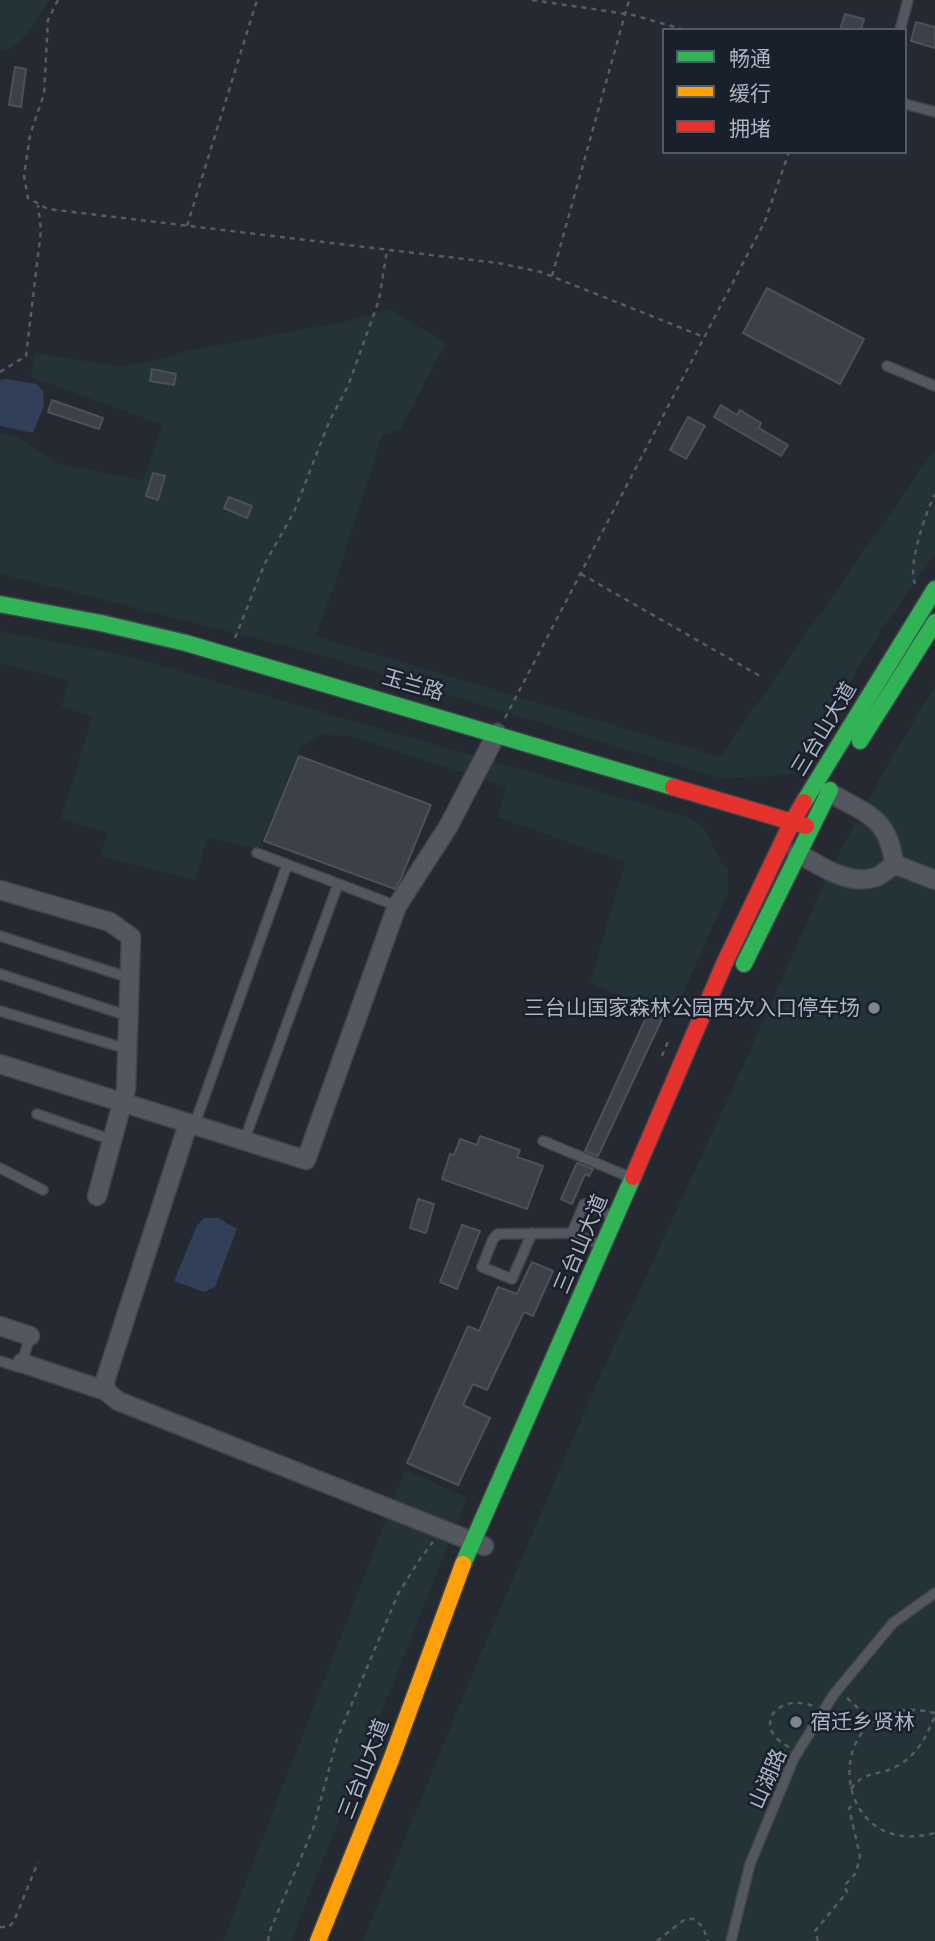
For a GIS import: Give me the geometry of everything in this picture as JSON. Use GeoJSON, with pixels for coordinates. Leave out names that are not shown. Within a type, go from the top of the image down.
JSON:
{"type":"FeatureCollection","features":[{"type":"Feature","properties":{"kind":"main road","name":"三台山大道"},"geometry":{"type":"LineString","coordinates":[[318,1941],[391,1760],[471,1541],[615,1217],[638,1180],[725,962],[789,829],[935,589]]}},
{"type":"Feature","properties":{"kind":"main road","name":"玉兰路"},"geometry":{"type":"LineString","coordinates":[[0,604],[140,631],[229,654],[789,829],[810,827]]}},
{"type":"Feature","properties":{"kind":"main road","name":"玉兰路"},"geometry":{"type":"LineString","coordinates":[[0,615],[167,649],[495,737]]}},
{"type":"Feature","properties":{"kind":"main road","name":"三台山大道"},"geometry":{"type":"LineString","coordinates":[[738,974],[828,792],[935,622]]}},
{"type":"Feature","properties":{"kind":"main road","name":"玉兰路"},"geometry":{"type":"LineString","coordinates":[[789,829],[799,849]]}},
{"type":"Feature","properties":{"kind":"main road","name":"三台山大道"},"geometry":{"type":"LineString","coordinates":[[331,1941],[471,1541],[638,1180],[726,1000]]}},
{"type":"Feature","properties":{"kind":"street"},"geometry":{"type":"LineString","coordinates":[[0,1064],[306,1160],[397,906],[448,827],[495,737]]}},
{"type":"Feature","properties":{"kind":"street"},"geometry":{"type":"LineString","coordinates":[[828,792],[877,820],[893,850],[894,864],[935,880]]}},
{"type":"Feature","properties":{"kind":"street","name":"玉兰路"},"geometry":{"type":"LineString","coordinates":[[799,849],[841,876],[860,879],[876,877],[894,864]]}},
{"type":"Feature","properties":{"kind":"street"},"geometry":{"type":"LineString","coordinates":[[0,890],[110,922],[131,937],[126,1089],[97,1196]]}},
{"type":"Feature","properties":{"kind":"street"},"geometry":{"type":"LineString","coordinates":[[106,1391],[105,1381],[191,1125]]}},
{"type":"Feature","properties":{"kind":"street"},"geometry":{"type":"LineString","coordinates":[[0,1326],[30,1336]]}},
{"type":"Feature","properties":{"kind":"street"},"geometry":{"type":"LineString","coordinates":[[22,1363],[106,1391],[118,1401],[471,1541]]}},
{"type":"Feature","properties":{"kind":"lane"},"geometry":{"type":"LineString","coordinates":[[900,28],[906,0]]}},
{"type":"Feature","properties":{"kind":"lane"},"geometry":{"type":"LineString","coordinates":[[907,105],[935,112]]}},
{"type":"Feature","properties":{"kind":"lane"},"geometry":{"type":"LineString","coordinates":[[887,366],[935,386]]}},
{"type":"Feature","properties":{"kind":"lane"},"geometry":{"type":"LineString","coordinates":[[257,853],[397,906]]}},
{"type":"Feature","properties":{"kind":"lane"},"geometry":{"type":"LineString","coordinates":[[191,1125],[287,865]]}},
{"type":"Feature","properties":{"kind":"lane"},"geometry":{"type":"LineString","coordinates":[[244,1141],[338,884]]}},
{"type":"Feature","properties":{"kind":"lane"},"geometry":{"type":"LineString","coordinates":[[0,936],[130,978]]}},
{"type":"Feature","properties":{"kind":"lane"},"geometry":{"type":"LineString","coordinates":[[0,974],[128,1016]]}},
{"type":"Feature","properties":{"kind":"lane"},"geometry":{"type":"LineString","coordinates":[[0,1011],[127,1049]]}},
{"type":"Feature","properties":{"kind":"lane"},"geometry":{"type":"LineString","coordinates":[[37,1114],[112,1140]]}},
{"type":"Feature","properties":{"kind":"lane"},"geometry":{"type":"LineString","coordinates":[[543,1141],[638,1180]]}},
{"type":"Feature","properties":{"kind":"lane"},"geometry":{"type":"LineString","coordinates":[[0,1168],[43,1190]]}},
{"type":"Feature","properties":{"kind":"lane"},"geometry":{"type":"LineString","coordinates":[[572,1233],[584,1204],[615,1217]]}},
{"type":"Feature","properties":{"kind":"lane"},"geometry":{"type":"LineString","coordinates":[[532,1233],[512,1279],[482,1267],[493,1239],[499,1234],[532,1233],[572,1233],[603,1246]]}},
{"type":"Feature","properties":{"kind":"lane"},"geometry":{"type":"LineString","coordinates":[[0,1361],[18,1367],[22,1363],[30,1336]]}},
{"type":"Feature","properties":{"kind":"lane","name":"山湖路"},"geometry":{"type":"LineString","coordinates":[[731,1941],[750,1864],[798,1752],[838,1689],[894,1623],[935,1593]]}},
{"type":"Feature","properties":{"kind":"path"},"geometry":{"type":"LineString","coordinates":[[58,0],[47,20],[44,93],[30,135],[24,176],[28,198],[37,204],[48,209],[498,263],[552,276],[704,337]]}},
{"type":"Feature","properties":{"kind":"path"},"geometry":{"type":"LineString","coordinates":[[187,226],[257,0]]}},
{"type":"Feature","properties":{"kind":"path"},"geometry":{"type":"LineString","coordinates":[[532,0],[625,14],[678,28]]}},
{"type":"Feature","properties":{"kind":"path"},"geometry":{"type":"LineString","coordinates":[[552,276],[629,0]]}},
{"type":"Feature","properties":{"kind":"path"},"geometry":{"type":"LineString","coordinates":[[495,737],[765,221],[788,154]]}},
{"type":"Feature","properties":{"kind":"path"},"geometry":{"type":"LineString","coordinates":[[0,372],[26,356],[41,230],[37,204]]}},
{"type":"Feature","properties":{"kind":"path"},"geometry":{"type":"LineString","coordinates":[[229,654],[265,563],[294,512],[329,422],[348,386],[379,300],[387,250]]}},
{"type":"Feature","properties":{"kind":"path"},"geometry":{"type":"LineString","coordinates":[[924,607],[912,579],[917,548],[935,494]]}},
{"type":"Feature","properties":{"kind":"path"},"geometry":{"type":"LineString","coordinates":[[581,574],[760,676]]}},
{"type":"Feature","properties":{"kind":"path"},"geometry":{"type":"LineString","coordinates":[[268,1941],[313,1829],[337,1739],[398,1594],[431,1544],[440,1537],[471,1541]]}},
{"type":"Feature","properties":{"kind":"path"},"geometry":{"type":"LineString","coordinates":[[838,1689],[873,1723]]}},
{"type":"Feature","properties":{"kind":"path"},"geometry":{"type":"LineString","coordinates":[[798,1752],[775,1737],[771,1724],[774,1710],[787,1703],[796,1702],[813,1705],[823,1712]]}},
{"type":"Feature","properties":{"kind":"path"},"geometry":{"type":"LineString","coordinates":[[851,1790],[859,1778],[897,1767],[909,1758],[921,1745],[935,1714],[919,1709],[901,1709],[884,1715],[873,1723],[857,1739],[850,1758],[848,1779],[851,1790],[856,1803],[864,1815],[880,1828],[899,1836],[919,1837],[935,1833]]}},
{"type":"Feature","properties":{"kind":"path"},"geometry":{"type":"LineString","coordinates":[[818,1941],[815,1931],[847,1892],[844,1886],[856,1873],[860,1856],[849,1808],[856,1803]]}},
{"type":"Feature","properties":{"kind":"path"},"geometry":{"type":"LineString","coordinates":[[0,1927],[9,1927],[14,1921],[37,1862]]}},
{"type":"Feature","properties":{"kind":"path"},"geometry":{"type":"LineString","coordinates":[[657,1941],[685,1919],[694,1919],[703,1927],[708,1941]]}},
{"type":"Feature","properties":{"kind":"shaded area"},"geometry":{"type":"Polygon","coordinates":[[[0,0],[50,0],[23,38],[0,51],[0,0]]]}},
{"type":"Feature","properties":{"kind":"shaded area"},"geometry":{"type":"Polygon","coordinates":[[[389,309],[446,343],[400,430],[382,435],[334,587],[315,636],[720,757],[935,449],[935,554],[882,629],[796,772],[719,778],[310,652],[0,574],[0,432],[17,436],[55,463],[143,480],[163,425],[31,377],[35,353],[120,366],[343,322],[389,309]]]}},
{"type":"Feature","properties":{"kind":"shaded area"},"geometry":{"type":"Polygon","coordinates":[[[0,631],[124,655],[687,817],[708,835],[717,855],[728,870],[728,893],[676,1009],[668,1006],[651,1009],[590,983],[625,862],[497,817],[506,787],[351,736],[323,735],[302,746],[258,849],[212,838],[207,840],[195,880],[100,856],[108,833],[61,819],[92,716],[61,707],[69,681],[0,663],[0,631]]]}},
{"type":"Feature","properties":{"kind":"shaded area"},"geometry":{"type":"Polygon","coordinates":[[[935,686],[935,1941],[363,1941],[476,1665],[595,1387],[830,870],[885,769],[935,686]]]}},
{"type":"Feature","properties":{"kind":"shaded area"},"geometry":{"type":"Polygon","coordinates":[[[405,1470],[467,1497],[291,1941],[223,1941],[405,1470]]]}},
{"type":"Feature","properties":{"kind":"water"},"geometry":{"type":"Polygon","coordinates":[[[0,380],[37,384],[43,391],[44,405],[33,433],[0,426],[0,380]]]}},
{"type":"Feature","properties":{"kind":"water"},"geometry":{"type":"Polygon","coordinates":[[[205,1218],[218,1218],[237,1229],[215,1287],[204,1292],[174,1281],[197,1225],[205,1218]]]}},
{"type":"Feature","properties":{"kind":"building"},"geometry":{"type":"Polygon","coordinates":[[[845,14],[864,19],[862,28],[841,28],[845,14]]]}},
{"type":"Feature","properties":{"kind":"building"},"geometry":{"type":"Polygon","coordinates":[[[916,22],[935,27],[935,48],[911,41],[916,22]]]}},
{"type":"Feature","properties":{"kind":"building"},"geometry":{"type":"Polygon","coordinates":[[[15,67],[26,69],[21,107],[9,105],[15,67]]]}},
{"type":"Feature","properties":{"kind":"building"},"geometry":{"type":"Polygon","coordinates":[[[767,288],[864,339],[840,384],[743,333],[767,288]]]}},
{"type":"Feature","properties":{"kind":"building"},"geometry":{"type":"Polygon","coordinates":[[[152,369],[176,374],[174,385],[150,381],[152,369]]]}},
{"type":"Feature","properties":{"kind":"building"},"geometry":{"type":"Polygon","coordinates":[[[52,400],[103,418],[99,429],[48,412],[52,400]]]}},
{"type":"Feature","properties":{"kind":"building"},"geometry":{"type":"Polygon","coordinates":[[[721,405],[737,415],[740,410],[761,423],[759,428],[788,445],[781,456],[714,417],[721,405]]]}},
{"type":"Feature","properties":{"kind":"building"},"geometry":{"type":"Polygon","coordinates":[[[688,417],[705,426],[686,459],[670,450],[688,417]]]}},
{"type":"Feature","properties":{"kind":"building"},"geometry":{"type":"Polygon","coordinates":[[[153,473],[165,476],[158,500],[146,496],[153,473]]]}},
{"type":"Feature","properties":{"kind":"building"},"geometry":{"type":"Polygon","coordinates":[[[229,497],[252,506],[247,518],[224,508],[229,497]]]}},
{"type":"Feature","properties":{"kind":"building"},"geometry":{"type":"Polygon","coordinates":[[[299,756],[431,805],[395,889],[264,841],[299,756]]]}},
{"type":"Feature","properties":{"kind":"building"},"geometry":{"type":"Polygon","coordinates":[[[654,1000],[668,1006],[598,1156],[585,1151],[654,1000]]]}},
{"type":"Feature","properties":{"kind":"building"},"geometry":{"type":"Polygon","coordinates":[[[480,1136],[520,1150],[517,1157],[543,1166],[527,1209],[442,1179],[450,1154],[454,1155],[460,1139],[477,1145],[480,1136]]]}},
{"type":"Feature","properties":{"kind":"building"},"geometry":{"type":"Polygon","coordinates":[[[577,1163],[593,1169],[589,1176],[585,1174],[572,1204],[561,1199],[577,1163]]]}},
{"type":"Feature","properties":{"kind":"building"},"geometry":{"type":"Polygon","coordinates":[[[418,1199],[434,1204],[426,1233],[410,1228],[418,1199]]]}},
{"type":"Feature","properties":{"kind":"building"},"geometry":{"type":"Polygon","coordinates":[[[462,1225],[480,1231],[457,1289],[440,1282],[462,1225]]]}},
{"type":"Feature","properties":{"kind":"building"},"geometry":{"type":"Polygon","coordinates":[[[532,1262],[553,1271],[533,1316],[524,1312],[487,1390],[473,1384],[463,1405],[490,1418],[458,1485],[407,1463],[468,1326],[479,1331],[498,1287],[517,1294],[532,1262]]]}},
{"type":"Feature","properties":{"kind":"traffic: fast"},"geometry":{"type":"LineString","coordinates":[[804,802],[935,589]]}},
{"type":"Feature","properties":{"kind":"traffic: fast"},"geometry":{"type":"LineString","coordinates":[[0,604],[101,623],[186,643],[673,787]]}},
{"type":"Feature","properties":{"kind":"traffic: fast"},"geometry":{"type":"LineString","coordinates":[[860,741],[935,622]]}},
{"type":"Feature","properties":{"kind":"traffic: fast"},"geometry":{"type":"LineString","coordinates":[[744,964],[830,790]]}},
{"type":"Feature","properties":{"kind":"traffic: fast"},"geometry":{"type":"LineString","coordinates":[[463,1564],[633,1177]]}},
{"type":"Feature","properties":{"kind":"traffic: slow"},"geometry":{"type":"LineString","coordinates":[[318,1941],[391,1760],[463,1564]]}},
{"type":"Feature","properties":{"kind":"traffic: jam"},"geometry":{"type":"LineString","coordinates":[[673,787],[806,826]]}},
{"type":"Feature","properties":{"kind":"traffic: jam"},"geometry":{"type":"LineString","coordinates":[[633,1177],[725,962],[804,802]]}},
{"type":"Feature","properties":{"kind":"place","name":"三台山国家森林公园西次入口停车场"},"geometry":{"type":"Point","coordinates":[874,1008]}},
{"type":"Feature","properties":{"kind":"place","name":"宿迁乡贤林"},"geometry":{"type":"Point","coordinates":[796,1722]}}]}
